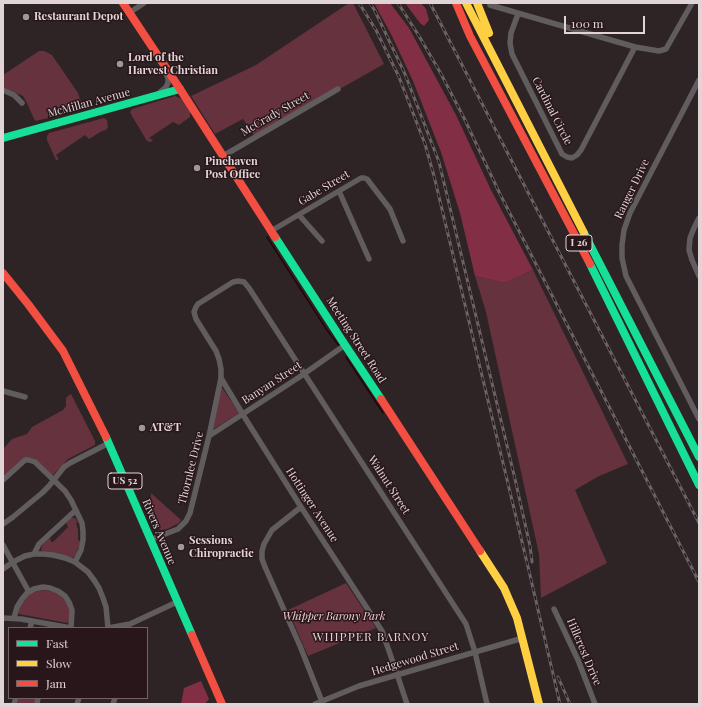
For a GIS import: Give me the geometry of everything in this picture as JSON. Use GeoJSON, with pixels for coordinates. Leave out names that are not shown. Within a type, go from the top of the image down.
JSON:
{"type":"FeatureCollection","features":[{"type":"Feature","properties":{"kind":"main road","name":"Meeting Street Road"},"geometry":{"type":"LineString","coordinates":[[122,3],[165,66],[504,588],[517,618],[539,704]]}},
{"type":"Feature","properties":{"kind":"main road"},"geometry":{"type":"LineString","coordinates":[[450,3],[470,36]]}},
{"type":"Feature","properties":{"kind":"main road","name":"I 26"},"geometry":{"type":"LineString","coordinates":[[456,3],[470,36],[590,264],[699,485]]}},
{"type":"Feature","properties":{"kind":"main road","name":"I 26"},"geometry":{"type":"LineString","coordinates":[[466,3],[699,457]]}},
{"type":"Feature","properties":{"kind":"main road"},"geometry":{"type":"LineString","coordinates":[[477,3],[520,107]]}},
{"type":"Feature","properties":{"kind":"main road","name":"McMillan Avenue"},"geometry":{"type":"LineString","coordinates":[[3,138],[180,89]]}},
{"type":"Feature","properties":{"kind":"main road","name":"Rivers Avenue"},"geometry":{"type":"LineString","coordinates":[[3,273],[63,351],[109,443],[222,704]]}},
{"type":"Feature","properties":{"kind":"street"},"geometry":{"type":"LineString","coordinates":[[129,13],[144,3]]}},
{"type":"Feature","properties":{"kind":"street"},"geometry":{"type":"LineString","coordinates":[[490,6],[635,47],[659,51],[666,49],[692,3]]}},
{"type":"Feature","properties":{"kind":"street","name":"Cardinal Circle"},"geometry":{"type":"LineString","coordinates":[[518,14],[511,33],[510,43],[512,54],[562,154],[567,157],[572,158],[581,150],[635,47]]}},
{"type":"Feature","properties":{"kind":"street"},"geometry":{"type":"LineString","coordinates":[[155,96],[166,87],[168,83],[168,78],[164,70],[165,66]]}},
{"type":"Feature","properties":{"kind":"street","name":"Ranger Drive"},"geometry":{"type":"LineString","coordinates":[[699,80],[630,213],[624,230],[622,258],[626,276],[699,419]]}},
{"type":"Feature","properties":{"kind":"street","name":"McCrady Street"},"geometry":{"type":"LineString","coordinates":[[223,156],[338,89]]}},
{"type":"Feature","properties":{"kind":"street"},"geometry":{"type":"LineString","coordinates":[[3,90],[14,95],[22,103]]}},
{"type":"Feature","properties":{"kind":"street","name":"Gabe Street"},"geometry":{"type":"LineString","coordinates":[[271,231],[361,178],[364,178],[367,179],[390,209],[403,241]]}},
{"type":"Feature","properties":{"kind":"street"},"geometry":{"type":"LineString","coordinates":[[339,191],[369,259]]}},
{"type":"Feature","properties":{"kind":"street"},"geometry":{"type":"LineString","coordinates":[[299,215],[322,240]]}},
{"type":"Feature","properties":{"kind":"street"},"geometry":{"type":"LineString","coordinates":[[699,218],[690,238],[689,250],[699,276]]}},
{"type":"Feature","properties":{"kind":"street","name":"Hottinger Avenue"},"geometry":{"type":"LineString","coordinates":[[250,288],[244,282],[233,282],[198,304],[194,312],[196,319],[220,359],[221,378],[242,414],[382,631],[407,704]]}},
{"type":"Feature","properties":{"kind":"street","name":"Walnut Street"},"geometry":{"type":"LineString","coordinates":[[250,288],[466,624],[475,652],[487,704]]}},
{"type":"Feature","properties":{"kind":"street","name":"Banyan Street"},"geometry":{"type":"LineString","coordinates":[[209,436],[345,345]]}},
{"type":"Feature","properties":{"kind":"street","name":"Thornlee Drive"},"geometry":{"type":"LineString","coordinates":[[150,540],[178,529],[186,521],[190,513],[209,436],[221,378]]}},
{"type":"Feature","properties":{"kind":"street"},"geometry":{"type":"LineString","coordinates":[[3,391],[25,397]]}},
{"type":"Feature","properties":{"kind":"street"},"geometry":{"type":"LineString","coordinates":[[3,524],[42,493],[64,467],[109,443]]}},
{"type":"Feature","properties":{"kind":"street"},"geometry":{"type":"LineString","coordinates":[[3,480],[25,460],[27,460],[35,462],[65,491],[82,523],[83,540],[81,550],[75,562]]}},
{"type":"Feature","properties":{"kind":"street"},"geometry":{"type":"LineString","coordinates":[[301,507],[272,530],[264,544],[262,559],[323,703]]}},
{"type":"Feature","properties":{"kind":"street"},"geometry":{"type":"LineString","coordinates":[[34,554],[39,544],[76,510]]}},
{"type":"Feature","properties":{"kind":"street"},"geometry":{"type":"LineString","coordinates":[[3,545],[29,592]]}},
{"type":"Feature","properties":{"kind":"street"},"geometry":{"type":"LineString","coordinates":[[3,569],[25,556],[34,554],[53,555],[75,562],[88,572],[99,588],[106,607],[108,627]]}},
{"type":"Feature","properties":{"kind":"street"},"geometry":{"type":"LineString","coordinates":[[14,618],[17,607],[22,599],[34,589],[43,587],[58,591],[65,596],[72,610],[71,627]]}},
{"type":"Feature","properties":{"kind":"street"},"geometry":{"type":"LineString","coordinates":[[119,627],[130,626],[177,602]]}},
{"type":"Feature","properties":{"kind":"street","name":"Hillcrest Drive"},"geometry":{"type":"LineString","coordinates":[[554,609],[578,660],[595,704]]}},
{"type":"Feature","properties":{"kind":"street"},"geometry":{"type":"LineString","coordinates":[[3,618],[14,618],[53,626]]}},
{"type":"Feature","properties":{"kind":"street"},"geometry":{"type":"LineString","coordinates":[[30,627],[32,621]]}},
{"type":"Feature","properties":{"kind":"street","name":"Hedgewood Street"},"geometry":{"type":"LineString","coordinates":[[315,704],[323,703],[359,686],[523,638]]}},
{"type":"Feature","properties":{"kind":"green space"},"geometry":{"type":"Polygon","coordinates":[[[349,3],[353,3],[384,64],[255,137],[243,119],[215,134],[191,96],[256,65],[349,3]]]}},
{"type":"Feature","properties":{"kind":"green space"},"geometry":{"type":"Polygon","coordinates":[[[39,51],[44,51],[52,55],[78,93],[81,102],[76,111],[36,121],[23,96],[3,87],[3,75],[39,51]]]}},
{"type":"Feature","properties":{"kind":"green space"},"geometry":{"type":"Polygon","coordinates":[[[175,96],[182,99],[190,111],[190,117],[179,125],[173,122],[149,138],[153,140],[151,142],[147,141],[130,112],[132,109],[175,96]]]}},
{"type":"Feature","properties":{"kind":"green space"},"geometry":{"type":"Polygon","coordinates":[[[104,118],[107,120],[108,127],[106,130],[89,139],[85,135],[56,155],[58,160],[56,160],[47,140],[49,133],[104,118]]]}},
{"type":"Feature","properties":{"kind":"green space"},"geometry":{"type":"Polygon","coordinates":[[[533,270],[628,464],[599,476],[575,490],[607,563],[541,598],[539,554],[486,312],[475,276],[505,283],[533,270]]]}},
{"type":"Feature","properties":{"kind":"green space"},"geometry":{"type":"Polygon","coordinates":[[[221,386],[239,413],[212,430],[221,386]]]}},
{"type":"Feature","properties":{"kind":"green space"},"geometry":{"type":"Polygon","coordinates":[[[71,394],[95,441],[95,445],[68,459],[53,475],[51,475],[32,458],[3,479],[3,449],[12,439],[27,434],[32,427],[63,410],[66,406],[66,398],[71,394]]]}},
{"type":"Feature","properties":{"kind":"green space"},"geometry":{"type":"Polygon","coordinates":[[[151,493],[181,520],[179,523],[167,529],[161,530],[159,528],[147,501],[151,496],[151,493]]]}},
{"type":"Feature","properties":{"kind":"green space"},"geometry":{"type":"Polygon","coordinates":[[[71,518],[75,518],[78,523],[76,523],[78,540],[80,541],[74,557],[71,558],[56,553],[42,551],[41,549],[44,543],[50,538],[51,542],[53,542],[68,527],[66,522],[71,518]]]}},
{"type":"Feature","properties":{"kind":"green space","name":"Whipper Barony Park"},"geometry":{"type":"Polygon","coordinates":[[[346,583],[376,628],[308,656],[288,610],[346,583]]]}},
{"type":"Feature","properties":{"kind":"green space"},"geometry":{"type":"Polygon","coordinates":[[[43,590],[55,592],[67,602],[71,616],[69,622],[67,623],[19,614],[18,611],[20,604],[30,593],[43,590]]]}},
{"type":"Feature","properties":{"kind":"green space"},"geometry":{"type":"Polygon","coordinates":[[[19,699],[36,699],[35,704],[17,704],[19,699]]]}},
{"type":"Feature","properties":{"kind":"shaded area"},"geometry":{"type":"Polygon","coordinates":[[[374,3],[390,3],[409,28],[456,115],[491,190],[533,270],[505,283],[475,276],[460,213],[441,152],[413,81],[392,36],[374,3]]]}},
{"type":"Feature","properties":{"kind":"shaded area"},"geometry":{"type":"Polygon","coordinates":[[[405,3],[421,3],[426,9],[429,20],[424,26],[420,23],[405,3]]]}},
{"type":"Feature","properties":{"kind":"shaded area"},"geometry":{"type":"Polygon","coordinates":[[[201,681],[209,699],[205,704],[181,704],[184,688],[201,681]]]}},
{"type":"Feature","properties":{"kind":"waterway"},"geometry":{"type":"LineString","coordinates":[[267,237],[339,346]]}},
{"type":"Feature","properties":{"kind":"waterway"},"geometry":{"type":"LineString","coordinates":[[346,357],[383,413]]}},
{"type":"Feature","properties":{"kind":"railway"},"geometry":{"type":"LineString","coordinates":[[359,3],[376,30],[399,77],[425,144],[434,176],[560,704]]}},
{"type":"Feature","properties":{"kind":"railway"},"geometry":{"type":"LineString","coordinates":[[370,3],[405,74],[439,162],[515,479],[530,546],[532,562]]}},
{"type":"Feature","properties":{"kind":"railway"},"geometry":{"type":"LineString","coordinates":[[398,3],[440,72],[464,118],[500,194],[699,582]]}},
{"type":"Feature","properties":{"kind":"railway"},"geometry":{"type":"LineString","coordinates":[[430,3],[699,523]]}},
{"type":"Feature","properties":{"kind":"railway"},"geometry":{"type":"LineString","coordinates":[[558,677],[570,704]]}},
{"type":"Feature","properties":{"kind":"traffic: fast"},"geometry":{"type":"LineString","coordinates":[[3,138],[180,89]]}},
{"type":"Feature","properties":{"kind":"traffic: fast"},"geometry":{"type":"LineString","coordinates":[[584,233],[699,457]]}},
{"type":"Feature","properties":{"kind":"traffic: fast"},"geometry":{"type":"LineString","coordinates":[[275,237],[381,399]]}},
{"type":"Feature","properties":{"kind":"traffic: fast"},"geometry":{"type":"LineString","coordinates":[[590,264],[699,485]]}},
{"type":"Feature","properties":{"kind":"traffic: fast"},"geometry":{"type":"LineString","coordinates":[[106,437],[192,635]]}},
{"type":"Feature","properties":{"kind":"traffic: slow"},"geometry":{"type":"LineString","coordinates":[[466,3],[584,233]]}},
{"type":"Feature","properties":{"kind":"traffic: slow"},"geometry":{"type":"LineString","coordinates":[[477,3],[489,33]]}},
{"type":"Feature","properties":{"kind":"traffic: slow"},"geometry":{"type":"LineString","coordinates":[[480,551],[504,588],[517,618],[539,704]]}},
{"type":"Feature","properties":{"kind":"traffic: jam"},"geometry":{"type":"LineString","coordinates":[[123,3],[275,237]]}},
{"type":"Feature","properties":{"kind":"traffic: jam"},"geometry":{"type":"LineString","coordinates":[[456,3],[470,36],[590,264]]}},
{"type":"Feature","properties":{"kind":"traffic: jam"},"geometry":{"type":"LineString","coordinates":[[3,273],[63,351],[106,437]]}},
{"type":"Feature","properties":{"kind":"traffic: jam"},"geometry":{"type":"LineString","coordinates":[[381,399],[480,551]]}},
{"type":"Feature","properties":{"kind":"traffic: jam"},"geometry":{"type":"LineString","coordinates":[[192,635],[222,704]]}},
{"type":"Feature","properties":{"kind":"place","name":"Restaurant Depot"},"geometry":{"type":"Point","coordinates":[26,17]}},
{"type":"Feature","properties":{"kind":"place","name":"Lord of the Harvest Christian"},"geometry":{"type":"Point","coordinates":[120,64]}},
{"type":"Feature","properties":{"kind":"place","name":"Pinehaven Post Office"},"geometry":{"type":"Point","coordinates":[197,168]}},
{"type":"Feature","properties":{"kind":"place","name":"AT&T"},"geometry":{"type":"Point","coordinates":[142,428]}},
{"type":"Feature","properties":{"kind":"place","name":"Sessions Chiropractic"},"geometry":{"type":"Point","coordinates":[181,547]}},
{"type":"Feature","properties":{"kind":"district","name":"WHIPPER BARNOY"},"geometry":{"type":"Point","coordinates":[371,637]}}]}
